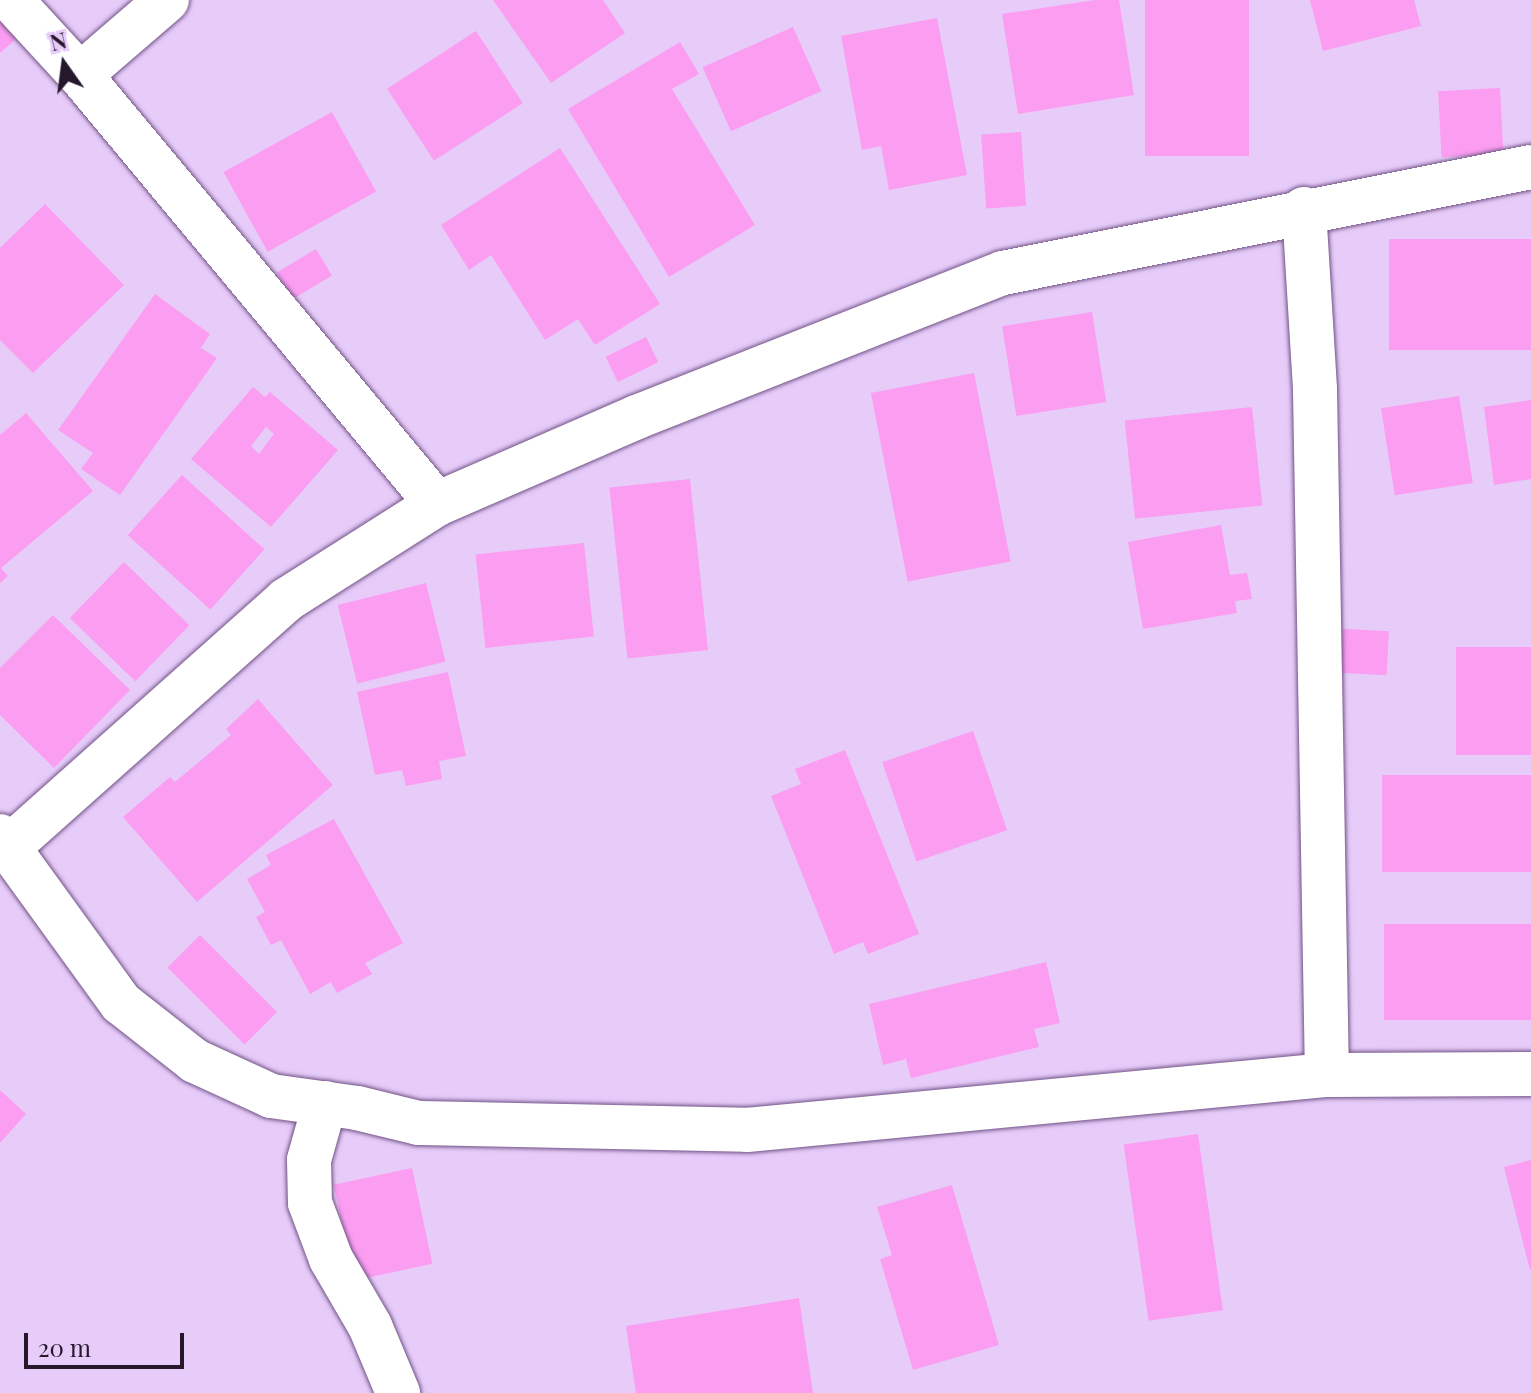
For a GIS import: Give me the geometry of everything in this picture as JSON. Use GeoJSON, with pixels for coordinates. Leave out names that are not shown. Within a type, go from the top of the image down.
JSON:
{"type":"FeatureCollection","features":[{"type":"Feature","properties":{"kind":"street"},"geometry":{"type":"LineString","coordinates":[[11,0],[80,75],[437,504]]}},
{"type":"Feature","properties":{"kind":"street"},"geometry":{"type":"LineString","coordinates":[[80,75],[167,0]]}},
{"type":"Feature","properties":{"kind":"street"},"geometry":{"type":"LineString","coordinates":[[1531,167],[1304,209],[1003,273],[637,417],[437,504],[286,600],[4,842],[121,1003],[195,1061],[271,1096],[325,1103],[419,1123],[747,1130],[1327,1075],[1531,1074]]}},
{"type":"Feature","properties":{"kind":"street"},"geometry":{"type":"LineString","coordinates":[[1304,209],[1315,390],[1327,1075]]}},
{"type":"Feature","properties":{"kind":"street"},"geometry":{"type":"LineString","coordinates":[[325,1103],[309,1160],[310,1203],[331,1259],[370,1326],[398,1393]]}},
{"type":"Feature","properties":{"kind":"building"},"geometry":{"type":"Polygon","coordinates":[[[493,0],[603,0],[625,33],[551,83],[493,0]]]}},
{"type":"Feature","properties":{"kind":"building"},"geometry":{"type":"Polygon","coordinates":[[[1095,0],[1119,0],[1134,95],[1018,114],[1002,14],[1095,0]]]}},
{"type":"Feature","properties":{"kind":"building"},"geometry":{"type":"Polygon","coordinates":[[[1145,0],[1249,0],[1249,156],[1145,156],[1145,0]]]}},
{"type":"Feature","properties":{"kind":"building"},"geometry":{"type":"Polygon","coordinates":[[[1310,0],[1414,0],[1421,26],[1323,51],[1310,0]]]}},
{"type":"Feature","properties":{"kind":"building"},"geometry":{"type":"Polygon","coordinates":[[[937,18],[967,175],[889,190],[881,146],[862,150],[841,36],[937,18]]]}},
{"type":"Feature","properties":{"kind":"building"},"geometry":{"type":"Polygon","coordinates":[[[0,19],[17,38],[0,53],[0,19]]]}},
{"type":"Feature","properties":{"kind":"building"},"geometry":{"type":"Polygon","coordinates":[[[793,27],[821,91],[731,131],[703,67],[793,27]]]}},
{"type":"Feature","properties":{"kind":"building"},"geometry":{"type":"Polygon","coordinates":[[[476,31],[523,103],[434,161],[387,89],[476,31]]]}},
{"type":"Feature","properties":{"kind":"building"},"geometry":{"type":"Polygon","coordinates":[[[680,42],[699,74],[672,89],[755,225],[669,277],[568,109],[680,42]]]}},
{"type":"Feature","properties":{"kind":"building"},"geometry":{"type":"Polygon","coordinates":[[[1500,88],[1503,154],[1442,157],[1438,91],[1500,88]]]}},
{"type":"Feature","properties":{"kind":"building"},"geometry":{"type":"Polygon","coordinates":[[[332,112],[376,192],[268,252],[224,172],[332,112]]]}},
{"type":"Feature","properties":{"kind":"building"},"geometry":{"type":"Polygon","coordinates":[[[1021,132],[1026,206],[986,209],[981,135],[1021,132]]]}},
{"type":"Feature","properties":{"kind":"building"},"geometry":{"type":"Polygon","coordinates":[[[560,148],[660,304],[595,345],[578,319],[545,340],[491,255],[469,270],[441,225],[560,148]]]}},
{"type":"Feature","properties":{"kind":"building"},"geometry":{"type":"Polygon","coordinates":[[[45,204],[124,285],[33,373],[0,340],[0,248],[45,204]]]}},
{"type":"Feature","properties":{"kind":"building"},"geometry":{"type":"Polygon","coordinates":[[[1389,239],[1531,239],[1531,350],[1389,350],[1389,239]]]}},
{"type":"Feature","properties":{"kind":"building"},"geometry":{"type":"Polygon","coordinates":[[[316,249],[332,276],[293,299],[277,273],[316,249]]]}},
{"type":"Feature","properties":{"kind":"building"},"geometry":{"type":"Polygon","coordinates":[[[155,294],[210,334],[201,348],[217,358],[120,495],[81,469],[93,453],[58,430],[155,294]]]}},
{"type":"Feature","properties":{"kind":"building"},"geometry":{"type":"Polygon","coordinates":[[[1092,312],[1106,402],[1016,416],[1002,326],[1092,312]]]}},
{"type":"Feature","properties":{"kind":"building"},"geometry":{"type":"Polygon","coordinates":[[[646,337],[658,362],[618,382],[606,357],[646,337]]]}},
{"type":"Feature","properties":{"kind":"building"},"geometry":{"type":"Polygon","coordinates":[[[974,373],[1011,561],[908,582],[871,393],[974,373]]]}},
{"type":"Feature","properties":{"kind":"building"},"geometry":{"type":"Polygon","coordinates":[[[253,387],[265,397],[270,392],[338,450],[271,527],[191,459],[253,387]],[[266,427],[251,446],[259,454],[274,434],[266,427]]]}},
{"type":"Feature","properties":{"kind":"building"},"geometry":{"type":"Polygon","coordinates":[[[1459,396],[1473,483],[1395,495],[1381,408],[1459,396]]]}},
{"type":"Feature","properties":{"kind":"building"},"geometry":{"type":"Polygon","coordinates":[[[1531,400],[1531,479],[1494,485],[1484,407],[1531,400]]]}},
{"type":"Feature","properties":{"kind":"building"},"geometry":{"type":"Polygon","coordinates":[[[1252,407],[1262,505],[1135,519],[1125,420],[1252,407]]]}},
{"type":"Feature","properties":{"kind":"building"},"geometry":{"type":"Polygon","coordinates":[[[26,413],[93,491],[1,568],[8,576],[0,583],[0,435],[26,413]]]}},
{"type":"Feature","properties":{"kind":"building"},"geometry":{"type":"Polygon","coordinates":[[[182,475],[264,549],[210,609],[128,535],[182,475]]]}},
{"type":"Feature","properties":{"kind":"building"},"geometry":{"type":"Polygon","coordinates":[[[690,479],[708,650],[627,659],[609,487],[690,479]]]}},
{"type":"Feature","properties":{"kind":"building"},"geometry":{"type":"Polygon","coordinates":[[[1221,525],[1230,575],[1247,573],[1252,599],[1235,601],[1237,613],[1143,629],[1128,542],[1221,525]]]}},
{"type":"Feature","properties":{"kind":"building"},"geometry":{"type":"Polygon","coordinates":[[[584,543],[594,636],[485,648],[476,554],[584,543]]]}},
{"type":"Feature","properties":{"kind":"building"},"geometry":{"type":"Polygon","coordinates":[[[124,562],[189,625],[135,681],[70,618],[124,562]]]}},
{"type":"Feature","properties":{"kind":"building"},"geometry":{"type":"Polygon","coordinates":[[[426,583],[446,662],[357,684],[338,605],[426,583]]]}},
{"type":"Feature","properties":{"kind":"building"},"geometry":{"type":"Polygon","coordinates":[[[53,615],[130,690],[54,768],[0,715],[0,668],[53,615]]]}},
{"type":"Feature","properties":{"kind":"building"},"geometry":{"type":"Polygon","coordinates":[[[1327,628],[1389,631],[1387,675],[1325,672],[1327,628]]]}},
{"type":"Feature","properties":{"kind":"building"},"geometry":{"type":"Polygon","coordinates":[[[1456,647],[1531,647],[1531,755],[1456,755],[1456,647]]]}},
{"type":"Feature","properties":{"kind":"building"},"geometry":{"type":"Polygon","coordinates":[[[448,672],[466,756],[439,761],[442,779],[406,786],[402,770],[375,775],[357,692],[448,672]]]}},
{"type":"Feature","properties":{"kind":"building"},"geometry":{"type":"Polygon","coordinates":[[[258,699],[333,785],[197,902],[123,817],[170,777],[175,782],[231,735],[226,729],[258,699]]]}},
{"type":"Feature","properties":{"kind":"building"},"geometry":{"type":"Polygon","coordinates":[[[973,731],[1007,830],[916,862],[882,762],[973,731]]]}},
{"type":"Feature","properties":{"kind":"building"},"geometry":{"type":"Polygon","coordinates":[[[845,750],[919,934],[868,954],[863,942],[834,954],[771,796],[801,784],[795,769],[845,750]]]}},
{"type":"Feature","properties":{"kind":"building"},"geometry":{"type":"Polygon","coordinates":[[[1382,775],[1531,775],[1531,872],[1382,872],[1382,775]]]}},
{"type":"Feature","properties":{"kind":"building"},"geometry":{"type":"Polygon","coordinates":[[[334,819],[403,943],[365,963],[372,974],[337,993],[331,982],[310,994],[281,940],[271,945],[256,917],[265,912],[247,879],[271,865],[266,855],[334,819]]]}},
{"type":"Feature","properties":{"kind":"building"},"geometry":{"type":"Polygon","coordinates":[[[1384,924],[1531,924],[1531,1020],[1384,1020],[1384,924]]]}},
{"type":"Feature","properties":{"kind":"building"},"geometry":{"type":"Polygon","coordinates":[[[200,935],[277,1012],[245,1045],[167,968],[200,935]]]}},
{"type":"Feature","properties":{"kind":"building"},"geometry":{"type":"Polygon","coordinates":[[[1046,962],[1060,1023],[1034,1029],[1039,1047],[911,1078],[906,1059],[883,1065],[869,1004],[1046,962]]]}},
{"type":"Feature","properties":{"kind":"building"},"geometry":{"type":"Polygon","coordinates":[[[0,1090],[26,1114],[0,1143],[0,1090]]]}},
{"type":"Feature","properties":{"kind":"building"},"geometry":{"type":"Polygon","coordinates":[[[1198,1134],[1223,1310],[1149,1321],[1124,1144],[1198,1134]]]}},
{"type":"Feature","properties":{"kind":"building"},"geometry":{"type":"Polygon","coordinates":[[[1531,1160],[1531,1270],[1530,1270],[1504,1167],[1531,1160]]]}},
{"type":"Feature","properties":{"kind":"building"},"geometry":{"type":"Polygon","coordinates":[[[412,1168],[432,1264],[354,1280],[334,1185],[412,1168]]]}},
{"type":"Feature","properties":{"kind":"building"},"geometry":{"type":"Polygon","coordinates":[[[952,1185],[999,1345],[913,1370],[880,1259],[892,1255],[877,1207],[952,1185]]]}},
{"type":"Feature","properties":{"kind":"building"},"geometry":{"type":"Polygon","coordinates":[[[799,1298],[813,1393],[636,1393],[626,1326],[799,1298]]]}}]}
